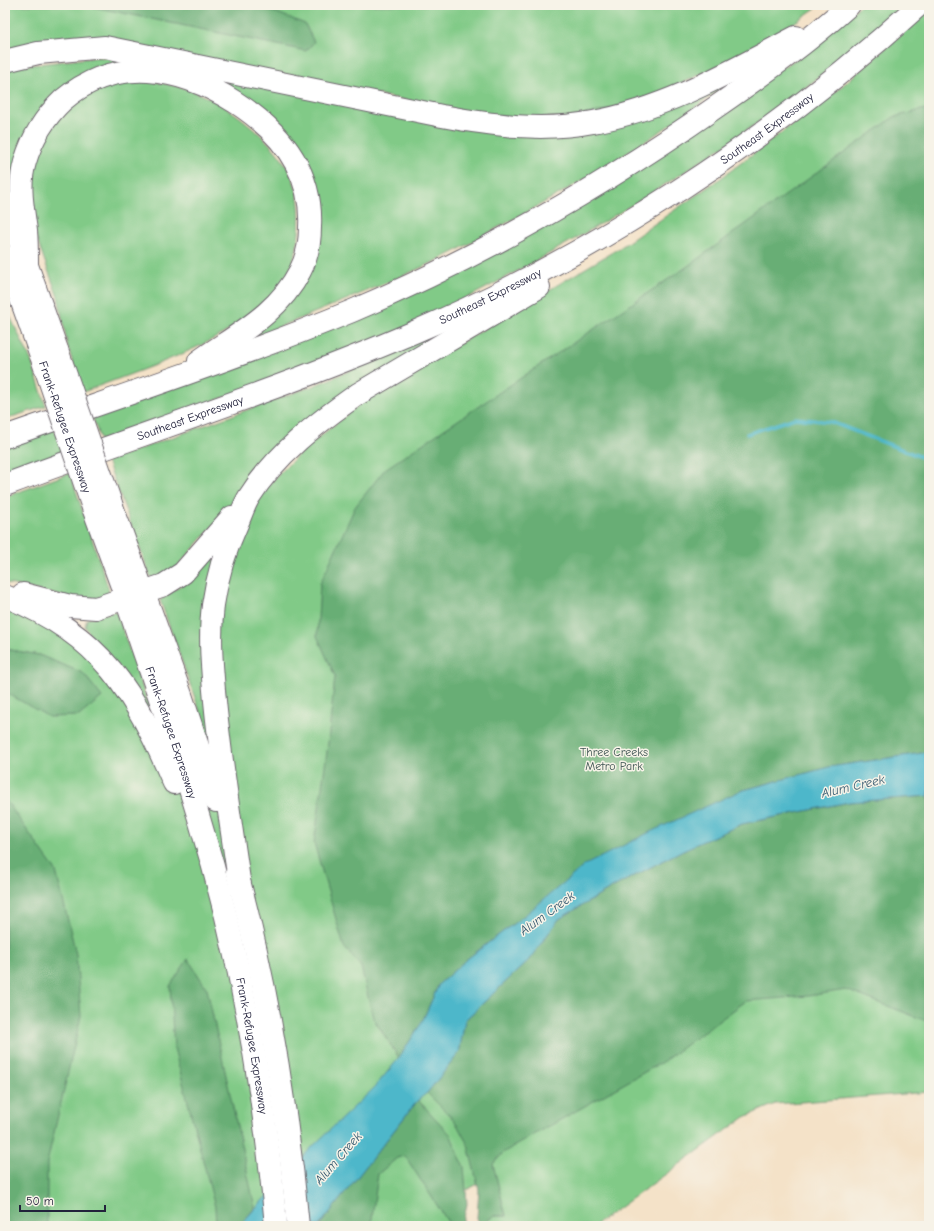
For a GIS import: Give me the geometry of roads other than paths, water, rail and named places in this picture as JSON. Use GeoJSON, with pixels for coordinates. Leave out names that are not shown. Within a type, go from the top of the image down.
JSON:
{"type":"FeatureCollection","features":[{"type":"Feature","properties":{"kind":"highway","name":"Southeast Expressway"},"geometry":{"type":"LineString","coordinates":[[5,485],[268,390],[413,333],[502,291],[572,254],[642,214],[742,147],[819,89],[919,5]]}},
{"type":"Feature","properties":{"kind":"highway"},"geometry":{"type":"LineString","coordinates":[[5,61],[38,53],[105,47],[442,116],[493,125],[544,127],[593,123],[652,106],[691,91],[844,10]]}},
{"type":"Feature","properties":{"kind":"highway"},"geometry":{"type":"LineString","coordinates":[[5,437],[264,346],[380,299],[474,253],[557,209],[656,148],[774,67],[844,10]]}},
{"type":"Feature","properties":{"kind":"highway"},"geometry":{"type":"LineString","coordinates":[[27,263],[26,232],[21,198],[24,163],[30,146],[41,125],[56,107],[73,92],[93,79],[114,73],[136,70],[158,71],[179,75],[204,84],[246,109],[264,123],[280,139],[299,165],[311,217],[310,239],[306,255],[301,270],[292,286],[270,312],[176,378]]}},
{"type":"Feature","properties":{"kind":"highway"},"geometry":{"type":"LineString","coordinates":[[5,590],[70,606],[86,608],[105,606],[170,582],[184,573],[248,498],[259,482],[296,442],[330,414],[358,394],[426,353],[601,251],[642,214]]}},
{"type":"Feature","properties":{"kind":"highway"},"geometry":{"type":"LineString","coordinates":[[240,887],[219,744],[211,634],[213,606],[219,572],[228,542],[248,498]]}},
{"type":"Feature","properties":{"kind":"highway"},"geometry":{"type":"LineString","coordinates":[[5,596],[49,617],[82,640],[111,668],[138,707],[154,737],[213,869]]}},
{"type":"Feature","properties":{"kind":"highway","name":"Frank-Refugee Expressway"},"geometry":{"type":"LineString","coordinates":[[135,596],[213,869],[242,987],[261,1095],[276,1226]]}},
{"type":"Feature","properties":{"kind":"highway","name":"Frank-Refugee Expressway"},"geometry":{"type":"LineString","coordinates":[[135,596],[206,767],[240,887],[263,981],[282,1084],[298,1226]]}},
{"type":"Feature","properties":{"kind":"main road","name":"Frank-Refugee Expressway"},"geometry":{"type":"LineString","coordinates":[[5,202],[27,263],[49,354]]}},
{"type":"Feature","properties":{"kind":"main road","name":"Frank-Refugee Expressway"},"geometry":{"type":"LineString","coordinates":[[5,256],[49,354],[135,596]]}},
{"type":"Feature","properties":{"kind":"water","name":"Alum Creek"},"geometry":{"type":"Polygon","coordinates":[[[929,752],[929,796],[849,802],[742,824],[683,850],[617,885],[559,919],[528,961],[465,1020],[459,1053],[427,1093],[418,1100],[319,1226],[239,1226],[312,1147],[374,1088],[399,1058],[422,1022],[439,984],[467,959],[525,915],[585,865],[650,832],[740,791],[829,767],[929,752]]]}},
{"type":"Feature","properties":{"kind":"waterway"},"geometry":{"type":"LineString","coordinates":[[747,434],[795,418],[831,422],[929,460]]}},
{"type":"Feature","properties":{"kind":"park label","name":"Three Creeks Metro Park"},"geometry":{"type":"Point","coordinates":[614,759]}}]}
